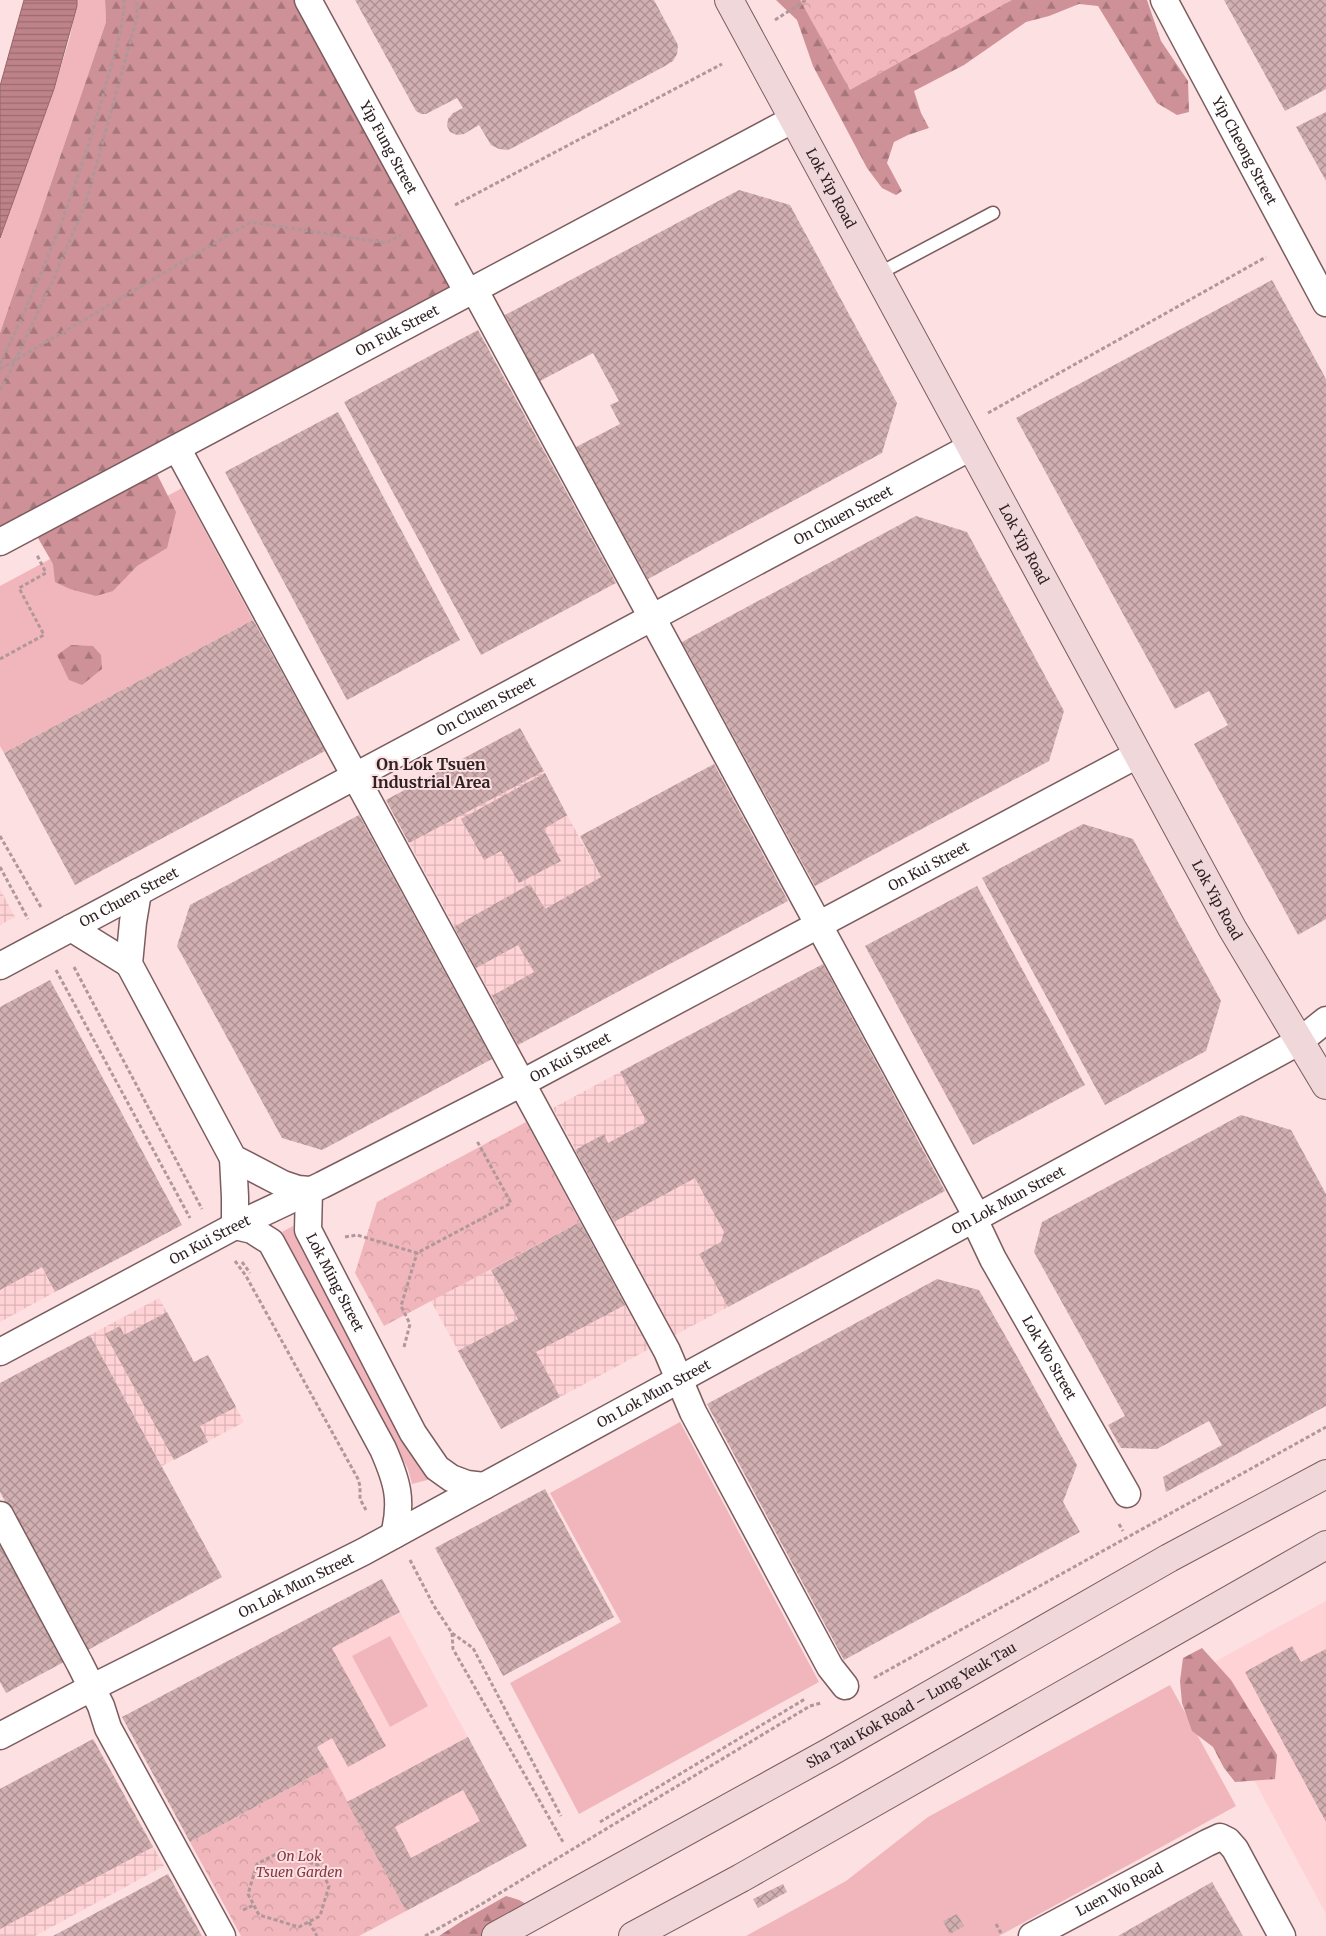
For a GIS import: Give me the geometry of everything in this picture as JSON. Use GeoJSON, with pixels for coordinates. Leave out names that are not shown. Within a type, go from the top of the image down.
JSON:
{"type":"FeatureCollection","features":[{"type":"Feature","properties":{"kind":"main road","name":"Lok Yip Road"},"geometry":{"type":"LineString","coordinates":[[729,0],[1232,928],[1326,1085]]}},
{"type":"Feature","properties":{"kind":"main road","name":"Sha Tau Kok Road – Lung Yeuk Tau"},"geometry":{"type":"LineString","coordinates":[[496,1936],[830,1752],[1169,1558],[1326,1474]]}},
{"type":"Feature","properties":{"kind":"main road"},"geometry":{"type":"LineString","coordinates":[[633,1936],[741,1878],[1326,1545]]}},
{"type":"Feature","properties":{"kind":"street","name":"Yip Fung Street"},"geometry":{"type":"LineString","coordinates":[[308,0],[652,618]]}},
{"type":"Feature","properties":{"kind":"street","name":"Yip Cheong Street"},"geometry":{"type":"LineString","coordinates":[[1164,0],[1326,303]]}},
{"type":"Feature","properties":{"kind":"street","name":"On Fuk Street"},"geometry":{"type":"LineString","coordinates":[[0,542],[794,119]]}},
{"type":"Feature","properties":{"kind":"street","name":"On Chuen Street"},"geometry":{"type":"LineString","coordinates":[[0,966],[971,447]]}},
{"type":"Feature","properties":{"kind":"street"},"geometry":{"type":"LineString","coordinates":[[177,448],[667,1351],[693,1412],[830,1667],[845,1686]]}},
{"type":"Feature","properties":{"kind":"street","name":"Lok Wo Street"},"geometry":{"type":"LineString","coordinates":[[652,618],[819,925],[975,1218],[994,1259],[1127,1494]]}},
{"type":"Feature","properties":{"kind":"street","name":"On Kui Street"},"geometry":{"type":"LineString","coordinates":[[0,1352],[228,1230],[522,1084],[1137,754]]}},
{"type":"Feature","properties":{"kind":"street"},"geometry":{"type":"LineString","coordinates":[[138,892],[133,922],[130,964],[233,1158],[235,1198],[228,1230],[252,1230],[271,1242],[393,1469],[400,1509],[394,1535]]}},
{"type":"Feature","properties":{"kind":"street"},"geometry":{"type":"LineString","coordinates":[[64,932],[130,964]]}},
{"type":"Feature","properties":{"kind":"street"},"geometry":{"type":"LineString","coordinates":[[1300,1041],[1326,1020]]}},
{"type":"Feature","properties":{"kind":"street","name":"On Lok Mun Street"},"geometry":{"type":"LineString","coordinates":[[0,1736],[91,1688],[363,1552],[1300,1041]]}},
{"type":"Feature","properties":{"kind":"street"},"geometry":{"type":"LineString","coordinates":[[233,1158],[283,1184],[309,1190]]}},
{"type":"Feature","properties":{"kind":"street","name":"Lok Ming Street"},"geometry":{"type":"LineString","coordinates":[[309,1190],[308,1230],[413,1433],[437,1468],[451,1478],[467,1484],[484,1486]]}},
{"type":"Feature","properties":{"kind":"street"},"geometry":{"type":"LineString","coordinates":[[0,1516],[80,1664],[101,1706],[108,1728],[222,1936]]}},
{"type":"Feature","properties":{"kind":"street","name":"Luen Wo Road"},"geometry":{"type":"LineString","coordinates":[[1032,1936],[1220,1837],[1228,1841],[1235,1849],[1282,1936]]}},
{"type":"Feature","properties":{"kind":"lane"},"geometry":{"type":"LineString","coordinates":[[878,274],[993,213]]}},
{"type":"Feature","properties":{"kind":"path"},"geometry":{"type":"LineString","coordinates":[[0,364],[73,195],[101,103],[124,15],[124,0]]}},
{"type":"Feature","properties":{"kind":"path"},"geometry":{"type":"LineString","coordinates":[[0,390],[53,280],[86,202],[137,18],[137,0]]}},
{"type":"Feature","properties":{"kind":"path"},"geometry":{"type":"LineString","coordinates":[[774,21],[806,0]]}},
{"type":"Feature","properties":{"kind":"path"},"geometry":{"type":"LineString","coordinates":[[456,206],[722,64]]}},
{"type":"Feature","properties":{"kind":"path"},"geometry":{"type":"LineString","coordinates":[[0,369],[251,222],[386,243],[401,235]]}},
{"type":"Feature","properties":{"kind":"path"},"geometry":{"type":"LineString","coordinates":[[988,414],[1269,256]]}},
{"type":"Feature","properties":{"kind":"path"},"geometry":{"type":"LineString","coordinates":[[0,659],[44,635],[19,588],[46,574],[36,555]]}},
{"type":"Feature","properties":{"kind":"path"},"geometry":{"type":"LineString","coordinates":[[0,836],[64,932],[207,1218],[228,1230],[252,1275]]}},
{"type":"Feature","properties":{"kind":"path"},"geometry":{"type":"LineString","coordinates":[[402,1352],[410,1324],[401,1306],[417,1253],[511,1202],[476,1138]]}},
{"type":"Feature","properties":{"kind":"path"},"geometry":{"type":"LineString","coordinates":[[357,1235],[417,1253]]}},
{"type":"Feature","properties":{"kind":"path"},"geometry":{"type":"LineString","coordinates":[[303,1369],[364,1480]]}},
{"type":"Feature","properties":{"kind":"path"},"geometry":{"type":"LineString","coordinates":[[366,1502],[370,1509],[369,1515]]}},
{"type":"Feature","properties":{"kind":"path"},"geometry":{"type":"LineString","coordinates":[[452,1634],[453,1649],[563,1842]]}},
{"type":"Feature","properties":{"kind":"path"},"geometry":{"type":"LineString","coordinates":[[473,1648],[561,1816]]}},
{"type":"Feature","properties":{"kind":"path"},"geometry":{"type":"LineString","coordinates":[[600,1822],[805,1700]]}},
{"type":"Feature","properties":{"kind":"path"},"geometry":{"type":"LineString","coordinates":[[278,1853],[318,1865],[329,1886],[320,1916],[309,1922],[299,1927],[259,1915],[248,1894],[257,1864],[278,1853]]}},
{"type":"Feature","properties":{"kind":"path"},"geometry":{"type":"LineString","coordinates":[[309,1922],[317,1936]]}},
{"type":"Feature","properties":{"kind":"path"},"geometry":{"type":"LineString","coordinates":[[996,1924],[1002,1936]]}},
{"type":"Feature","properties":{"kind":"shaded area"},"geometry":{"type":"Polygon","coordinates":[[[24,0],[77,0],[77,6],[54,89],[0,238],[0,86],[24,0]]]}},
{"type":"Feature","properties":{"kind":"shaded area"},"geometry":{"type":"Polygon","coordinates":[[[520,728],[653,973],[518,1045],[386,800],[520,728]]]}},
{"type":"Feature","properties":{"kind":"shaded area"},"geometry":{"type":"Polygon","coordinates":[[[0,889],[15,917],[0,925],[0,889]]]}},
{"type":"Feature","properties":{"kind":"shaded area"},"geometry":{"type":"Polygon","coordinates":[[[687,1036],[811,1263],[675,1335],[553,1108],[687,1036]]]}},
{"type":"Feature","properties":{"kind":"shaded area"},"geometry":{"type":"Polygon","coordinates":[[[0,1190],[55,1292],[0,1322],[0,1190]]]}},
{"type":"Feature","properties":{"kind":"shaded area"},"geometry":{"type":"Polygon","coordinates":[[[580,1222],[649,1349],[501,1429],[431,1301],[580,1222]]]}},
{"type":"Feature","properties":{"kind":"shaded area"},"geometry":{"type":"Polygon","coordinates":[[[159,1298],[194,1362],[208,1355],[244,1422],[162,1466],[90,1335],[159,1298]]]}},
{"type":"Feature","properties":{"kind":"shaded area"},"geometry":{"type":"Polygon","coordinates":[[[382,1579],[527,1846],[406,1911],[262,1644],[382,1579]]]}},
{"type":"Feature","properties":{"kind":"shaded area"},"geometry":{"type":"Polygon","coordinates":[[[1326,1601],[1326,1914],[1196,1672],[1326,1601]]]}},
{"type":"Feature","properties":{"kind":"shaded area"},"geometry":{"type":"Polygon","coordinates":[[[93,1739],[164,1866],[35,1936],[0,1936],[0,1789],[93,1739]]]}},
{"type":"Feature","properties":{"kind":"green space"},"geometry":{"type":"Polygon","coordinates":[[[77,0],[105,0],[106,22],[0,333],[0,238],[54,89],[70,37],[77,0]]]}},
{"type":"Feature","properties":{"kind":"green space"},"geometry":{"type":"Polygon","coordinates":[[[105,0],[307,0],[462,289],[154,468],[176,512],[167,548],[137,566],[113,591],[96,596],[70,589],[55,582],[53,564],[27,519],[0,533],[0,333],[106,22],[105,0]]]}},
{"type":"Feature","properties":{"kind":"green space"},"geometry":{"type":"Polygon","coordinates":[[[776,0],[1147,0],[1161,41],[1188,81],[1189,112],[1177,115],[1157,103],[1098,6],[1079,4],[1049,16],[1026,22],[964,65],[914,91],[921,113],[929,128],[894,142],[887,163],[902,191],[896,195],[882,188],[867,168],[813,66],[797,20],[776,0]]]}},
{"type":"Feature","properties":{"kind":"green space"},"geometry":{"type":"Polygon","coordinates":[[[800,0],[1012,0],[850,90],[800,0]]]}},
{"type":"Feature","properties":{"kind":"green space"},"geometry":{"type":"Polygon","coordinates":[[[182,488],[253,620],[4,753],[0,746],[0,586],[182,488]]]}},
{"type":"Feature","properties":{"kind":"green space"},"geometry":{"type":"Polygon","coordinates":[[[71,645],[93,646],[101,655],[102,669],[82,685],[69,680],[57,655],[71,645]]]}},
{"type":"Feature","properties":{"kind":"green space"},"geometry":{"type":"Polygon","coordinates":[[[526,1122],[580,1222],[384,1326],[355,1273],[377,1202],[526,1122]]]}},
{"type":"Feature","properties":{"kind":"green space"},"geometry":{"type":"Polygon","coordinates":[[[293,1226],[294,1233],[302,1250],[419,1466],[431,1479],[412,1484],[408,1469],[282,1232],[293,1226]]]}},
{"type":"Feature","properties":{"kind":"green space"},"geometry":{"type":"Polygon","coordinates":[[[680,1422],[819,1682],[579,1814],[510,1683],[621,1622],[550,1493],[680,1422]]]}},
{"type":"Feature","properties":{"kind":"green space"},"geometry":{"type":"Polygon","coordinates":[[[390,1636],[428,1706],[390,1727],[352,1656],[390,1636]]]}},
{"type":"Feature","properties":{"kind":"green space"},"geometry":{"type":"Polygon","coordinates":[[[1202,1648],[1231,1680],[1277,1755],[1275,1779],[1235,1782],[1224,1768],[1213,1747],[1192,1731],[1182,1703],[1180,1681],[1183,1658],[1202,1648]]]}},
{"type":"Feature","properties":{"kind":"green space"},"geometry":{"type":"Polygon","coordinates":[[[1170,1685],[1236,1806],[999,1936],[746,1936],[846,1881],[928,1817],[1170,1685]]]}},
{"type":"Feature","properties":{"kind":"green space","name":"On Lok Tsuen Garden"},"geometry":{"type":"Polygon","coordinates":[[[329,1767],[406,1911],[359,1936],[241,1936],[190,1842],[329,1767]]]}},
{"type":"Feature","properties":{"kind":"green space"},"geometry":{"type":"Polygon","coordinates":[[[506,1896],[519,1900],[542,1913],[499,1936],[439,1936],[462,1921],[506,1896]]]}},
{"type":"Feature","properties":{"kind":"building"},"geometry":{"type":"Polygon","coordinates":[[[355,0],[654,0],[678,45],[677,54],[673,61],[665,66],[516,146],[508,150],[499,149],[491,145],[479,125],[464,134],[457,135],[450,132],[447,126],[448,119],[453,113],[463,108],[457,98],[426,114],[416,111],[355,0]]]}},
{"type":"Feature","properties":{"kind":"building"},"geometry":{"type":"Polygon","coordinates":[[[1224,0],[1326,0],[1326,89],[1285,111],[1224,0]]]}},
{"type":"Feature","properties":{"kind":"building"},"geometry":{"type":"Polygon","coordinates":[[[1326,112],[1326,181],[1296,127],[1326,112]]]}},
{"type":"Feature","properties":{"kind":"building"},"geometry":{"type":"Polygon","coordinates":[[[739,190],[790,205],[897,403],[882,453],[648,579],[576,447],[620,424],[610,405],[619,401],[593,353],[540,381],[505,315],[739,190]]]}},
{"type":"Feature","properties":{"kind":"building"},"geometry":{"type":"Polygon","coordinates":[[[1272,280],[1326,379],[1326,919],[1298,935],[1194,744],[1228,725],[1209,691],[1175,709],[1016,418],[1272,280]]]}},
{"type":"Feature","properties":{"kind":"building"},"geometry":{"type":"Polygon","coordinates":[[[478,330],[616,583],[481,655],[344,402],[478,330]]]}},
{"type":"Feature","properties":{"kind":"building"},"geometry":{"type":"Polygon","coordinates":[[[338,412],[460,640],[347,700],[225,472],[338,412]]]}},
{"type":"Feature","properties":{"kind":"building"},"geometry":{"type":"Polygon","coordinates":[[[916,516],[967,532],[1064,711],[1049,761],[815,886],[682,642],[916,516]]]}},
{"type":"Feature","properties":{"kind":"building"},"geometry":{"type":"Polygon","coordinates":[[[253,620],[325,751],[75,885],[4,753],[253,620]]]}},
{"type":"Feature","properties":{"kind":"building"},"geometry":{"type":"Polygon","coordinates":[[[520,728],[544,771],[409,843],[386,800],[520,728]]]}},
{"type":"Feature","properties":{"kind":"building"},"geometry":{"type":"Polygon","coordinates":[[[714,764],[788,901],[518,1045],[492,996],[534,972],[518,945],[476,968],[454,927],[530,884],[545,909],[601,877],[580,836],[714,764]]]}},
{"type":"Feature","properties":{"kind":"building"},"geometry":{"type":"Polygon","coordinates":[[[545,773],[567,815],[544,829],[561,861],[519,883],[501,851],[484,860],[461,819],[545,773]]]}},
{"type":"Feature","properties":{"kind":"building"},"geometry":{"type":"Polygon","coordinates":[[[359,815],[492,1059],[322,1150],[282,1138],[177,946],[190,905],[359,815]]]}},
{"type":"Feature","properties":{"kind":"building"},"geometry":{"type":"Polygon","coordinates":[[[1083,824],[1133,839],[1221,1001],[1206,1051],[1105,1105],[982,878],[1083,824]]]}},
{"type":"Feature","properties":{"kind":"building"},"geometry":{"type":"Polygon","coordinates":[[[977,886],[1085,1085],[973,1145],[865,946],[977,886]]]}},
{"type":"Feature","properties":{"kind":"building"},"geometry":{"type":"Polygon","coordinates":[[[823,964],[945,1191],[728,1307],[699,1254],[721,1242],[724,1232],[695,1178],[614,1222],[575,1150],[604,1134],[608,1143],[647,1122],[620,1072],[823,964]]]}},
{"type":"Feature","properties":{"kind":"building"},"geometry":{"type":"Polygon","coordinates":[[[50,980],[182,1225],[55,1292],[42,1267],[0,1290],[0,1007],[50,980]]]}},
{"type":"Feature","properties":{"kind":"building"},"geometry":{"type":"Polygon","coordinates":[[[1241,1115],[1291,1130],[1326,1194],[1326,1406],[1166,1492],[1163,1477],[1222,1445],[1209,1421],[1157,1449],[1121,1448],[1108,1425],[1125,1416],[1034,1252],[1042,1222],[1241,1115]]]}},
{"type":"Feature","properties":{"kind":"building"},"geometry":{"type":"Polygon","coordinates":[[[580,1222],[625,1305],[536,1352],[560,1397],[501,1429],[458,1351],[518,1319],[491,1270],[580,1222]]]}},
{"type":"Feature","properties":{"kind":"building"},"geometry":{"type":"Polygon","coordinates":[[[937,1279],[979,1290],[1014,1351],[1077,1465],[1063,1502],[1080,1532],[844,1660],[707,1404],[937,1279]]]}},
{"type":"Feature","properties":{"kind":"building"},"geometry":{"type":"Polygon","coordinates":[[[167,1312],[194,1362],[208,1355],[236,1407],[200,1426],[208,1442],[174,1460],[105,1334],[120,1326],[124,1335],[167,1312]]]}},
{"type":"Feature","properties":{"kind":"building"},"geometry":{"type":"Polygon","coordinates":[[[90,1335],[222,1577],[86,1651],[0,1492],[0,1383],[90,1335]]]}},
{"type":"Feature","properties":{"kind":"building"},"geometry":{"type":"Polygon","coordinates":[[[545,1489],[614,1617],[503,1676],[435,1548],[545,1489]]]}},
{"type":"Feature","properties":{"kind":"building"},"geometry":{"type":"Polygon","coordinates":[[[0,1545],[64,1662],[6,1693],[0,1682],[0,1545]]]}},
{"type":"Feature","properties":{"kind":"building"},"geometry":{"type":"Polygon","coordinates":[[[382,1579],[400,1612],[332,1648],[386,1746],[348,1767],[332,1738],[317,1747],[329,1767],[190,1842],[122,1717],[382,1579]]]}},
{"type":"Feature","properties":{"kind":"building"},"geometry":{"type":"Polygon","coordinates":[[[1292,1646],[1301,1662],[1326,1649],[1326,1822],[1245,1672],[1292,1646]]]}},
{"type":"Feature","properties":{"kind":"building"},"geometry":{"type":"Polygon","coordinates":[[[468,1737],[527,1846],[406,1911],[347,1802],[468,1737]],[[463,1790],[395,1827],[411,1858],[480,1821],[463,1790]]]}},
{"type":"Feature","properties":{"kind":"building"},"geometry":{"type":"Polygon","coordinates":[[[93,1739],[153,1847],[0,1929],[0,1789],[93,1739]]]}},
{"type":"Feature","properties":{"kind":"building"},"geometry":{"type":"Polygon","coordinates":[[[168,1874],[202,1936],[53,1936],[168,1874]]]}},
{"type":"Feature","properties":{"kind":"building"},"geometry":{"type":"Polygon","coordinates":[[[1212,1882],[1243,1936],[1118,1936],[1212,1882]]]}},
{"type":"Feature","properties":{"kind":"building"},"geometry":{"type":"Polygon","coordinates":[[[783,1884],[787,1892],[758,1908],[753,1899],[783,1884]]]}},
{"type":"Feature","properties":{"kind":"building"},"geometry":{"type":"Polygon","coordinates":[[[957,1914],[964,1926],[950,1934],[943,1921],[957,1914]]]}},
{"type":"Feature","properties":{"kind":"district","name":"On Lok Tsuen Industrial Area"},"geometry":{"type":"Point","coordinates":[431,773]}}]}
